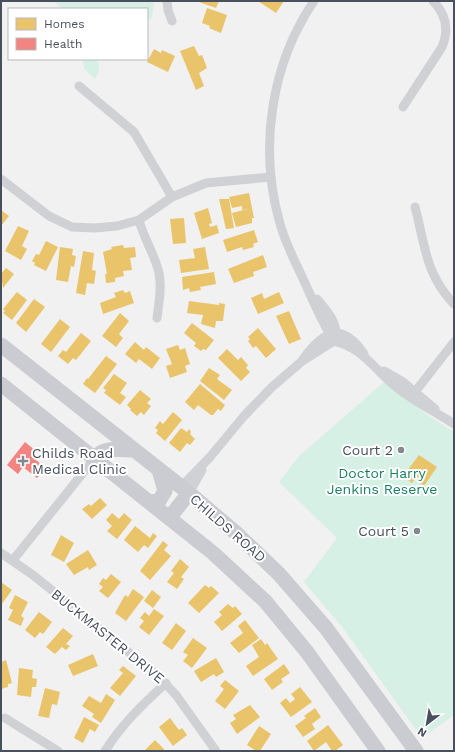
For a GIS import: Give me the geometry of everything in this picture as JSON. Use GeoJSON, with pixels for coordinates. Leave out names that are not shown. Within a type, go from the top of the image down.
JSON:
{"type":"FeatureCollection","features":[{"type":"Feature","properties":{"kind":"main road","name":"CHILDS ROAD"},"geometry":{"type":"LineString","coordinates":[[1,345],[185,490],[236,533],[279,574],[326,628],[416,751]]}},
{"type":"Feature","properties":{"kind":"main road","name":"CHILDS ROAD"},"geometry":{"type":"LineString","coordinates":[[1,384],[213,553],[265,602],[307,652],[378,751]]}},
{"type":"Feature","properties":{"kind":"main road"},"geometry":{"type":"LineString","coordinates":[[95,458],[100,452],[112,449],[134,450]]}},
{"type":"Feature","properties":{"kind":"main road"},"geometry":{"type":"LineString","coordinates":[[150,502],[159,501],[165,491],[159,470]]}},
{"type":"Feature","properties":{"kind":"main road"},"geometry":{"type":"LineString","coordinates":[[166,515],[185,490]]}},
{"type":"Feature","properties":{"kind":"street"},"geometry":{"type":"LineString","coordinates":[[167,1],[168,10],[172,21]]}},
{"type":"Feature","properties":{"kind":"street"},"geometry":{"type":"LineString","coordinates":[[185,490],[210,457],[252,407],[272,387],[333,336],[334,322],[308,289],[290,253],[279,221],[271,177],[270,125],[276,93],[288,49],[298,27],[314,1]]}},
{"type":"Feature","properties":{"kind":"street"},"geometry":{"type":"LineString","coordinates":[[404,107],[439,52],[445,38],[445,19],[442,11],[433,1]]}},
{"type":"Feature","properties":{"kind":"street"},"geometry":{"type":"LineString","coordinates":[[79,86],[134,132],[172,197]]}},
{"type":"Feature","properties":{"kind":"street"},"geometry":{"type":"LineString","coordinates":[[1,179],[49,216],[72,227],[95,228],[117,226],[139,220],[172,197],[206,183],[271,177]]}},
{"type":"Feature","properties":{"kind":"street"},"geometry":{"type":"LineString","coordinates":[[415,208],[422,246],[428,263],[440,285],[454,304]]}},
{"type":"Feature","properties":{"kind":"street"},"geometry":{"type":"LineString","coordinates":[[139,220],[145,239],[158,266],[160,288],[157,318]]}},
{"type":"Feature","properties":{"kind":"street"},"geometry":{"type":"LineString","coordinates":[[333,336],[378,368],[394,386],[413,395],[431,412],[450,421]]}},
{"type":"Feature","properties":{"kind":"street"},"geometry":{"type":"LineString","coordinates":[[413,395],[454,342]]}},
{"type":"Feature","properties":{"kind":"street"},"geometry":{"type":"LineString","coordinates":[[13,560],[95,458]]}},
{"type":"Feature","properties":{"kind":"street","name":"BUCKMASTER DRIVE"},"geometry":{"type":"LineString","coordinates":[[1,553],[13,560],[166,683],[216,751]]}},
{"type":"Feature","properties":{"kind":"street"},"geometry":{"type":"LineString","coordinates":[[105,751],[118,731],[134,712],[166,683]]}},
{"type":"Feature","properties":{"kind":"street"},"geometry":{"type":"LineString","coordinates":[[5,718],[58,751]]}},
{"type":"Feature","properties":{"kind":"green space"},"geometry":{"type":"Polygon","coordinates":[[[53,1],[154,1],[152,18],[148,19],[148,8],[62,8],[53,1]]]}},
{"type":"Feature","properties":{"kind":"green space"},"geometry":{"type":"Polygon","coordinates":[[[83,60],[98,60],[99,71],[95,79],[84,69],[83,60]]]}},
{"type":"Feature","properties":{"kind":"green space","name":"Doctor Harry Jenkins Reserve"},"geometry":{"type":"Polygon","coordinates":[[[384,382],[429,416],[454,432],[454,715],[422,738],[342,627],[304,582],[337,538],[279,482],[299,456],[384,382]]]}},
{"type":"Feature","properties":{"kind":"building: Homes"},"geometry":{"type":"Polygon","coordinates":[[[196,1],[219,1],[216,8],[196,1]]]}},
{"type":"Feature","properties":{"kind":"building: Homes"},"geometry":{"type":"Polygon","coordinates":[[[258,1],[284,1],[276,13],[258,1]]]}},
{"type":"Feature","properties":{"kind":"building: Homes"},"geometry":{"type":"Polygon","coordinates":[[[207,8],[227,15],[221,33],[202,23],[207,8]]]}},
{"type":"Feature","properties":{"kind":"building: Homes"},"geometry":{"type":"Polygon","coordinates":[[[194,46],[199,56],[202,55],[207,68],[199,73],[204,86],[196,90],[180,51],[194,46]]]}},
{"type":"Feature","properties":{"kind":"building: Homes"},"geometry":{"type":"Polygon","coordinates":[[[154,49],[161,53],[162,50],[175,56],[168,72],[147,62],[154,49]]]}},
{"type":"Feature","properties":{"kind":"building: Homes"},"geometry":{"type":"Polygon","coordinates":[[[249,193],[254,218],[252,218],[252,223],[236,227],[232,213],[248,209],[242,210],[242,206],[232,208],[229,197],[249,193]]]}},
{"type":"Feature","properties":{"kind":"building: Homes"},"geometry":{"type":"Polygon","coordinates":[[[219,199],[229,199],[234,228],[226,229],[219,199]]]}},
{"type":"Feature","properties":{"kind":"building: Homes"},"geometry":{"type":"Polygon","coordinates":[[[208,208],[212,223],[209,224],[210,227],[217,225],[219,233],[202,239],[194,213],[208,208]]]}},
{"type":"Feature","properties":{"kind":"building: Homes"},"geometry":{"type":"Polygon","coordinates":[[[1,210],[9,216],[1,226],[1,210]]]}},
{"type":"Feature","properties":{"kind":"building: Homes"},"geometry":{"type":"Polygon","coordinates":[[[184,218],[186,243],[173,244],[170,219],[184,218]]]}},
{"type":"Feature","properties":{"kind":"building: Homes"},"geometry":{"type":"Polygon","coordinates":[[[18,226],[29,231],[22,246],[27,249],[21,260],[5,251],[18,226]]]}},
{"type":"Feature","properties":{"kind":"building: Homes"},"geometry":{"type":"Polygon","coordinates":[[[254,230],[258,242],[253,244],[254,247],[243,250],[242,247],[227,252],[223,240],[254,230]]]}},
{"type":"Feature","properties":{"kind":"building: Homes"},"geometry":{"type":"Polygon","coordinates":[[[46,241],[58,247],[46,271],[34,265],[35,263],[32,261],[36,254],[39,255],[46,241]]]}},
{"type":"Feature","properties":{"kind":"building: Homes"},"geometry":{"type":"Polygon","coordinates":[[[123,245],[124,248],[135,247],[136,257],[130,258],[132,270],[123,271],[124,276],[115,278],[115,282],[106,283],[105,274],[107,274],[103,252],[112,249],[111,247],[123,245]]]}},
{"type":"Feature","properties":{"kind":"building: Homes"},"geometry":{"type":"Polygon","coordinates":[[[60,247],[73,249],[72,255],[76,256],[74,267],[71,266],[68,282],[56,280],[60,247]]]}},
{"type":"Feature","properties":{"kind":"building: Homes"},"geometry":{"type":"Polygon","coordinates":[[[205,247],[209,269],[181,273],[179,260],[195,258],[193,249],[205,247]]]}},
{"type":"Feature","properties":{"kind":"building: Homes"},"geometry":{"type":"Polygon","coordinates":[[[83,251],[94,253],[92,270],[96,271],[94,284],[87,283],[85,295],[76,293],[83,251]]]}},
{"type":"Feature","properties":{"kind":"building: Homes"},"geometry":{"type":"Polygon","coordinates":[[[263,255],[267,267],[253,272],[254,276],[234,283],[228,269],[263,255]]]}},
{"type":"Feature","properties":{"kind":"building: Homes"},"geometry":{"type":"Polygon","coordinates":[[[6,268],[14,274],[3,288],[1,274],[6,268]]]}},
{"type":"Feature","properties":{"kind":"building: Homes"},"geometry":{"type":"Polygon","coordinates":[[[214,272],[216,284],[200,287],[201,290],[190,292],[189,288],[183,290],[182,277],[214,272]]]}},
{"type":"Feature","properties":{"kind":"building: Homes"},"geometry":{"type":"Polygon","coordinates":[[[123,290],[125,293],[130,291],[134,303],[103,314],[100,303],[116,297],[114,293],[123,290]]]}},
{"type":"Feature","properties":{"kind":"building: Homes"},"geometry":{"type":"Polygon","coordinates":[[[17,292],[27,300],[12,320],[3,313],[5,311],[3,309],[17,292]]]}},
{"type":"Feature","properties":{"kind":"building: Homes"},"geometry":{"type":"Polygon","coordinates":[[[279,292],[284,303],[258,314],[251,298],[262,293],[264,299],[279,292]]]}},
{"type":"Feature","properties":{"kind":"building: Homes"},"geometry":{"type":"Polygon","coordinates":[[[34,299],[45,307],[26,332],[16,323],[34,299]]]}},
{"type":"Feature","properties":{"kind":"building: Homes"},"geometry":{"type":"Polygon","coordinates":[[[189,301],[219,305],[219,303],[225,304],[223,321],[216,321],[215,328],[201,324],[203,315],[187,313],[189,301]]]}},
{"type":"Feature","properties":{"kind":"building: Homes"},"geometry":{"type":"Polygon","coordinates":[[[289,311],[301,339],[289,344],[276,316],[289,311]]]}},
{"type":"Feature","properties":{"kind":"building: Homes"},"geometry":{"type":"Polygon","coordinates":[[[120,313],[129,321],[119,334],[123,338],[116,347],[102,336],[120,313]]]}},
{"type":"Feature","properties":{"kind":"building: Homes"},"geometry":{"type":"Polygon","coordinates":[[[60,319],[70,327],[51,352],[41,344],[60,319]]]}},
{"type":"Feature","properties":{"kind":"building: Homes"},"geometry":{"type":"Polygon","coordinates":[[[192,323],[214,340],[206,350],[203,349],[201,351],[194,346],[196,343],[184,333],[192,323]]]}},
{"type":"Feature","properties":{"kind":"building: Homes"},"geometry":{"type":"Polygon","coordinates":[[[258,328],[276,349],[266,358],[256,346],[253,348],[248,341],[250,339],[248,337],[258,328]]]}},
{"type":"Feature","properties":{"kind":"building: Homes"},"geometry":{"type":"Polygon","coordinates":[[[81,333],[91,341],[76,360],[73,358],[68,364],[58,356],[63,350],[66,352],[81,333]]]}},
{"type":"Feature","properties":{"kind":"building: Homes"},"geometry":{"type":"Polygon","coordinates":[[[135,342],[144,350],[146,347],[160,358],[152,369],[139,359],[136,363],[125,354],[135,342]]]}},
{"type":"Feature","properties":{"kind":"building: Homes"},"geometry":{"type":"Polygon","coordinates":[[[178,345],[180,350],[185,348],[190,364],[185,366],[187,372],[170,378],[166,366],[172,364],[166,349],[178,345]]]}},
{"type":"Feature","properties":{"kind":"building: Homes"},"geometry":{"type":"Polygon","coordinates":[[[227,349],[238,360],[241,357],[248,365],[246,368],[250,372],[241,381],[218,358],[227,349]]]}},
{"type":"Feature","properties":{"kind":"building: Homes"},"geometry":{"type":"Polygon","coordinates":[[[106,356],[117,364],[95,393],[83,384],[106,356]]]}},
{"type":"Feature","properties":{"kind":"building: Homes"},"geometry":{"type":"Polygon","coordinates":[[[209,368],[220,375],[217,379],[232,390],[224,400],[200,381],[209,368]]]}},
{"type":"Feature","properties":{"kind":"building: Homes"},"geometry":{"type":"Polygon","coordinates":[[[114,374],[127,383],[120,393],[126,397],[120,405],[104,393],[106,390],[103,388],[114,374]]]}},
{"type":"Feature","properties":{"kind":"building: Homes"},"geometry":{"type":"Polygon","coordinates":[[[200,384],[225,405],[221,411],[218,409],[213,415],[211,415],[198,405],[194,410],[185,402],[200,384]]]}},
{"type":"Feature","properties":{"kind":"building: Homes"},"geometry":{"type":"Polygon","coordinates":[[[140,390],[151,399],[147,403],[151,406],[144,415],[141,412],[137,416],[127,405],[140,390]]]}},
{"type":"Feature","properties":{"kind":"building: Homes"},"geometry":{"type":"Polygon","coordinates":[[[173,412],[182,420],[165,441],[156,433],[158,430],[155,428],[160,421],[163,424],[173,412]]]}},
{"type":"Feature","properties":{"kind":"building: Homes"},"geometry":{"type":"Polygon","coordinates":[[[181,428],[187,432],[189,429],[191,432],[190,434],[195,439],[190,445],[187,443],[180,452],[169,443],[181,428]]]}},
{"type":"Feature","properties":{"kind":"building: Homes"},"geometry":{"type":"Polygon","coordinates":[[[419,455],[437,467],[424,486],[415,479],[412,483],[403,476],[419,455]]]}},
{"type":"Feature","properties":{"kind":"building: Homes"},"geometry":{"type":"Polygon","coordinates":[[[100,498],[107,505],[92,519],[82,509],[89,504],[91,506],[100,498]]]}},
{"type":"Feature","properties":{"kind":"building: Homes"},"geometry":{"type":"Polygon","coordinates":[[[112,513],[119,519],[124,513],[132,520],[117,539],[107,531],[112,526],[106,520],[112,513]]]}},
{"type":"Feature","properties":{"kind":"building: Homes"},"geometry":{"type":"Polygon","coordinates":[[[135,526],[150,538],[153,533],[157,536],[148,548],[144,545],[138,552],[124,540],[135,526]]]}},
{"type":"Feature","properties":{"kind":"building: Homes"},"geometry":{"type":"Polygon","coordinates":[[[61,535],[74,543],[64,562],[51,555],[61,535]]]}},
{"type":"Feature","properties":{"kind":"building: Homes"},"geometry":{"type":"Polygon","coordinates":[[[163,541],[168,545],[164,550],[171,556],[150,580],[140,571],[163,541]]]}},
{"type":"Feature","properties":{"kind":"building: Homes"},"geometry":{"type":"Polygon","coordinates":[[[88,550],[97,565],[89,570],[88,567],[74,575],[66,564],[88,550]]]}},
{"type":"Feature","properties":{"kind":"building: Homes"},"geometry":{"type":"Polygon","coordinates":[[[180,559],[189,567],[181,577],[184,579],[177,589],[167,582],[174,573],[171,571],[180,559]]]}},
{"type":"Feature","properties":{"kind":"building: Homes"},"geometry":{"type":"Polygon","coordinates":[[[111,574],[121,582],[108,598],[99,591],[103,587],[99,584],[103,578],[106,580],[111,574]]]}},
{"type":"Feature","properties":{"kind":"building: Homes"},"geometry":{"type":"Polygon","coordinates":[[[1,582],[12,590],[1,605],[1,582]]]}},
{"type":"Feature","properties":{"kind":"building: Homes"},"geometry":{"type":"Polygon","coordinates":[[[205,585],[209,588],[211,586],[219,593],[199,613],[188,603],[205,585]]]}},
{"type":"Feature","properties":{"kind":"building: Homes"},"geometry":{"type":"Polygon","coordinates":[[[133,589],[144,597],[126,621],[115,613],[125,595],[128,597],[133,589]]]}},
{"type":"Feature","properties":{"kind":"building: Homes"},"geometry":{"type":"Polygon","coordinates":[[[152,590],[161,597],[153,608],[144,601],[152,590]]]}},
{"type":"Feature","properties":{"kind":"building: Homes"},"geometry":{"type":"Polygon","coordinates":[[[15,595],[28,602],[21,616],[24,618],[21,626],[8,620],[13,610],[9,608],[15,595]]]}},
{"type":"Feature","properties":{"kind":"building: Homes"},"geometry":{"type":"Polygon","coordinates":[[[228,604],[233,608],[235,606],[242,614],[222,631],[214,622],[222,615],[219,612],[228,604]]]}},
{"type":"Feature","properties":{"kind":"building: Homes"},"geometry":{"type":"Polygon","coordinates":[[[154,609],[164,616],[149,635],[139,627],[144,621],[140,618],[145,612],[149,616],[154,609]]]}},
{"type":"Feature","properties":{"kind":"building: Homes"},"geometry":{"type":"Polygon","coordinates":[[[39,612],[52,622],[43,634],[40,632],[35,638],[25,630],[39,612]]]}},
{"type":"Feature","properties":{"kind":"building: Homes"},"geometry":{"type":"Polygon","coordinates":[[[245,620],[259,638],[239,653],[230,643],[243,633],[238,626],[245,620]]]}},
{"type":"Feature","properties":{"kind":"building: Homes"},"geometry":{"type":"Polygon","coordinates":[[[176,623],[186,631],[172,650],[162,643],[176,623]]]}},
{"type":"Feature","properties":{"kind":"building: Homes"},"geometry":{"type":"Polygon","coordinates":[[[63,628],[73,636],[66,644],[70,646],[66,650],[62,647],[55,654],[46,647],[63,628]]]}},
{"type":"Feature","properties":{"kind":"building: Homes"},"geometry":{"type":"Polygon","coordinates":[[[193,638],[207,648],[192,668],[183,661],[188,655],[183,652],[193,638]]]}},
{"type":"Feature","properties":{"kind":"building: Homes"},"geometry":{"type":"Polygon","coordinates":[[[261,639],[265,645],[267,643],[278,659],[253,676],[246,666],[259,657],[252,645],[261,639]]]}},
{"type":"Feature","properties":{"kind":"building: Homes"},"geometry":{"type":"Polygon","coordinates":[[[93,654],[98,666],[73,676],[68,665],[93,654]]]}},
{"type":"Feature","properties":{"kind":"building: Homes"},"geometry":{"type":"Polygon","coordinates":[[[216,658],[224,672],[216,677],[214,674],[201,682],[194,671],[216,658]]]}},
{"type":"Feature","properties":{"kind":"building: Homes"},"geometry":{"type":"Polygon","coordinates":[[[6,660],[12,683],[8,684],[8,687],[1,689],[1,662],[6,660]]]}},
{"type":"Feature","properties":{"kind":"building: Homes"},"geometry":{"type":"Polygon","coordinates":[[[284,664],[290,673],[281,679],[283,682],[272,690],[264,679],[284,664]]]}},
{"type":"Feature","properties":{"kind":"building: Homes"},"geometry":{"type":"Polygon","coordinates":[[[123,666],[136,676],[120,696],[110,688],[123,673],[119,670],[123,666]]]}},
{"type":"Feature","properties":{"kind":"building: Homes"},"geometry":{"type":"Polygon","coordinates":[[[19,668],[33,670],[32,678],[37,679],[36,687],[32,687],[31,697],[17,695],[19,668]]]}},
{"type":"Feature","properties":{"kind":"building: Homes"},"geometry":{"type":"Polygon","coordinates":[[[225,680],[239,691],[225,709],[215,701],[224,689],[220,686],[225,680]]]}},
{"type":"Feature","properties":{"kind":"building: Homes"},"geometry":{"type":"Polygon","coordinates":[[[300,687],[312,702],[291,717],[280,703],[286,698],[290,703],[295,699],[291,694],[300,687]]]}},
{"type":"Feature","properties":{"kind":"building: Homes"},"geometry":{"type":"Polygon","coordinates":[[[45,688],[60,692],[57,705],[52,704],[49,718],[38,716],[45,688]]]}},
{"type":"Feature","properties":{"kind":"building: Homes"},"geometry":{"type":"Polygon","coordinates":[[[106,694],[115,700],[101,723],[92,717],[94,714],[82,706],[89,696],[101,703],[106,694]]]}},
{"type":"Feature","properties":{"kind":"building: Homes"},"geometry":{"type":"Polygon","coordinates":[[[250,705],[260,717],[237,734],[230,723],[236,719],[233,715],[250,705]]]}},
{"type":"Feature","properties":{"kind":"building: Homes"},"geometry":{"type":"Polygon","coordinates":[[[315,708],[321,717],[312,724],[315,729],[303,737],[295,726],[306,718],[304,716],[315,708]]]}},
{"type":"Feature","properties":{"kind":"building: Homes"},"geometry":{"type":"Polygon","coordinates":[[[84,717],[99,725],[95,732],[90,729],[83,743],[74,738],[84,717]]]}},
{"type":"Feature","properties":{"kind":"building: Homes"},"geometry":{"type":"Polygon","coordinates":[[[170,718],[179,730],[182,728],[187,735],[173,746],[159,727],[170,718]]]}},
{"type":"Feature","properties":{"kind":"building: Homes"},"geometry":{"type":"Polygon","coordinates":[[[328,725],[343,745],[335,751],[332,751],[326,742],[314,751],[307,741],[328,725]]]}},
{"type":"Feature","properties":{"kind":"building: Homes"},"geometry":{"type":"Polygon","coordinates":[[[259,726],[271,734],[260,751],[256,751],[247,745],[259,726]]]}},
{"type":"Feature","properties":{"kind":"building: Homes"},"geometry":{"type":"Polygon","coordinates":[[[155,740],[164,749],[163,751],[144,751],[155,740]]]}},
{"type":"Feature","properties":{"kind":"building: Health","name":"Childs Road Medical Clinic"},"geometry":{"type":"Polygon","coordinates":[[[25,442],[36,451],[31,456],[46,468],[37,478],[23,467],[18,474],[7,465],[25,442]]]}},
{"type":"Feature","properties":{"kind":"place","name":"Court 2"},"geometry":{"type":"Point","coordinates":[401,450]}},
{"type":"Feature","properties":{"kind":"place","name":"Childs Road Medical Clinic"},"geometry":{"type":"Point","coordinates":[23,461]}},
{"type":"Feature","properties":{"kind":"place","name":"Court 5"},"geometry":{"type":"Point","coordinates":[417,531]}}]}
